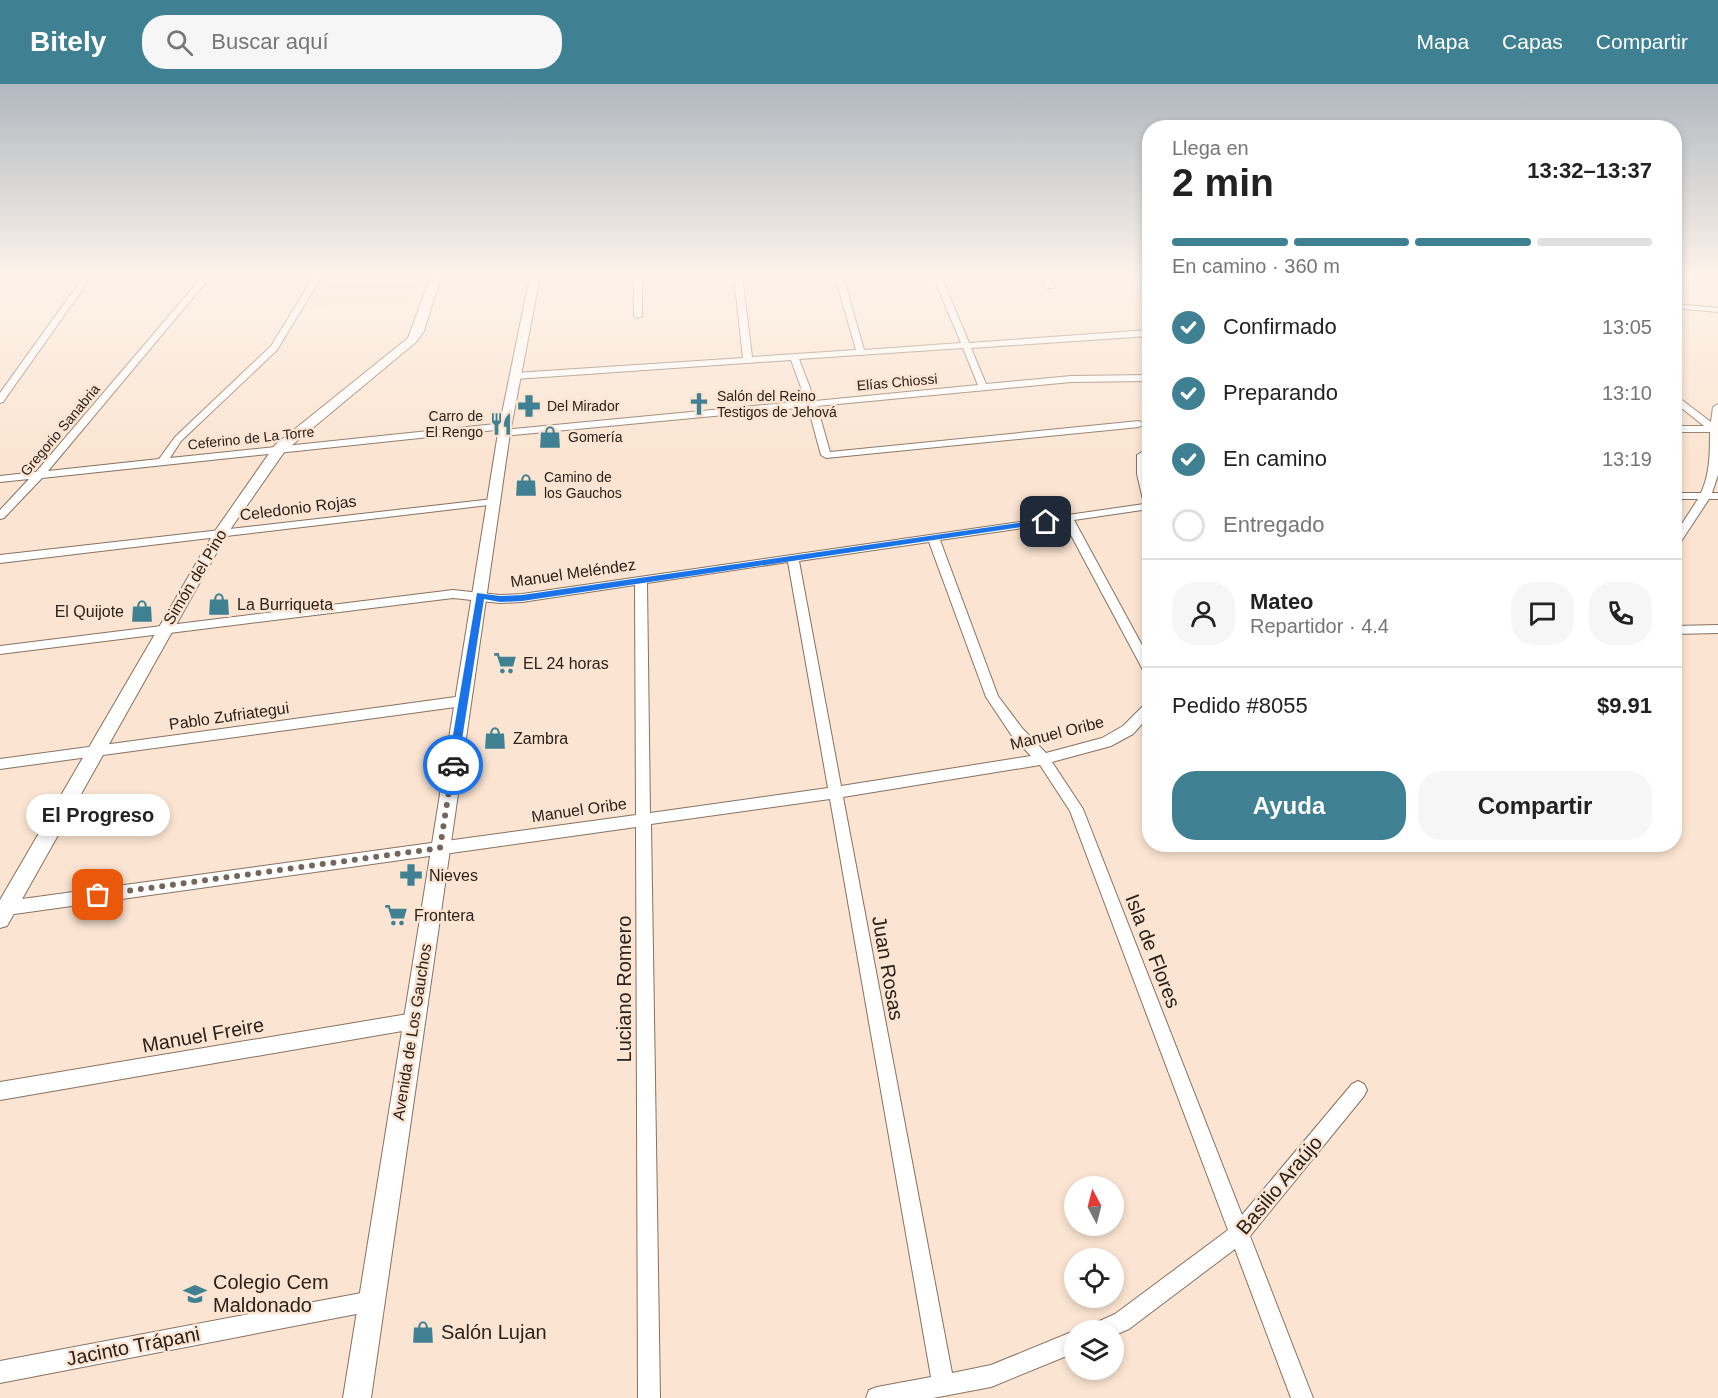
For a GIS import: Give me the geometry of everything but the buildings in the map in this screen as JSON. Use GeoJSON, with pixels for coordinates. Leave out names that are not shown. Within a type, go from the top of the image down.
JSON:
{"type":"FeatureCollection","features":[{"type":"Feature","properties":{"kind":"street"},"geometry":{"type":"LineString","coordinates":[[0,400],[44,337]]}},
{"type":"Feature","properties":{"kind":"street","name":"Gregorio Sanabria"},"geometry":{"type":"LineString","coordinates":[[0,516],[40,475],[156,337]]}},
{"type":"Feature","properties":{"kind":"street"},"geometry":{"type":"LineString","coordinates":[[162,462],[178,439],[274,348],[281,337]]}},
{"type":"Feature","properties":{"kind":"street","name":"Simón del Pino"},"geometry":{"type":"LineString","coordinates":[[2,912],[97,751],[220,534],[280,448],[403,350],[413,337]]}},
{"type":"Feature","properties":{"kind":"street","name":"Avenida de Los Gauchos"},"geometry":{"type":"LineString","coordinates":[[357,1398],[504,430],[523,337]]}},
{"type":"Feature","properties":{"kind":"street"},"geometry":{"type":"LineString","coordinates":[[745,337],[748,360]]}},
{"type":"Feature","properties":{"kind":"street"},"geometry":{"type":"LineString","coordinates":[[857,337],[861,353]]}},
{"type":"Feature","properties":{"kind":"street"},"geometry":{"type":"LineString","coordinates":[[962,337],[982,387]]}},
{"type":"Feature","properties":{"kind":"street"},"geometry":{"type":"LineString","coordinates":[[515,376],[1088,337]]}},
{"type":"Feature","properties":{"kind":"street"},"geometry":{"type":"LineString","coordinates":[[794,357],[812,404],[826,455],[1139,424]]}},
{"type":"Feature","properties":{"kind":"street","name":"Elías Chiossi"},"geometry":{"type":"LineString","coordinates":[[504,430],[1093,377],[1142,378]]}},
{"type":"Feature","properties":{"kind":"street"},"geometry":{"type":"LineString","coordinates":[[1682,404],[1713,429]]}},
{"type":"Feature","properties":{"kind":"street"},"geometry":{"type":"LineString","coordinates":[[1682,532],[1706,496],[1714,471],[1713,429],[1718,407]]}},
{"type":"Feature","properties":{"kind":"street"},"geometry":{"type":"LineString","coordinates":[[1682,429],[1713,429]]}},
{"type":"Feature","properties":{"kind":"street","name":"Ceferino de La Torre"},"geometry":{"type":"LineString","coordinates":[[0,479],[280,448],[504,430]]}},
{"type":"Feature","properties":{"kind":"street"},"geometry":{"type":"LineString","coordinates":[[1142,455],[1142,474]]}},
{"type":"Feature","properties":{"kind":"street"},"geometry":{"type":"LineString","coordinates":[[1682,496],[1718,496]]}},
{"type":"Feature","properties":{"kind":"street","name":"Celedonio Rojas"},"geometry":{"type":"LineString","coordinates":[[0,559],[493,502]]}},
{"type":"Feature","properties":{"kind":"street","name":"Manuel Meléndez"},"geometry":{"type":"LineString","coordinates":[[0,650],[453,594],[480,595],[500,599],[522,598],[1068,519],[1142,505]]}},
{"type":"Feature","properties":{"kind":"street"},"geometry":{"type":"LineString","coordinates":[[1068,519],[1142,657]]}},
{"type":"Feature","properties":{"kind":"street","name":"Isla de Flores"},"geometry":{"type":"LineString","coordinates":[[933,537],[992,696],[1017,732],[1043,759],[1076,809],[1302,1398]]}},
{"type":"Feature","properties":{"kind":"street","name":"Juan Rosas"},"geometry":{"type":"LineString","coordinates":[[793,558],[943,1385]]}},
{"type":"Feature","properties":{"kind":"street","name":"Luciano Romero"},"geometry":{"type":"LineString","coordinates":[[641,579],[649,1398]]}},
{"type":"Feature","properties":{"kind":"street"},"geometry":{"type":"LineString","coordinates":[[1682,630],[1718,629]]}},
{"type":"Feature","properties":{"kind":"street","name":"Pablo Zufriategui"},"geometry":{"type":"LineString","coordinates":[[0,764],[463,700]]}},
{"type":"Feature","properties":{"kind":"street","name":"Manuel Oribe"},"geometry":{"type":"LineString","coordinates":[[2,912],[835,793],[1043,759],[1106,742],[1128,730],[1142,715]]}},
{"type":"Feature","properties":{"kind":"street","name":"Manuel Freire"},"geometry":{"type":"LineString","coordinates":[[0,1091],[414,1021]]}},
{"type":"Feature","properties":{"kind":"street","name":"Basilio Araújo"},"geometry":{"type":"LineString","coordinates":[[1124,1320],[1238,1235],[1358,1090]]}},
{"type":"Feature","properties":{"kind":"street","name":"Jacinto Trápani"},"geometry":{"type":"LineString","coordinates":[[0,1372],[372,1301]]}},
{"type":"Feature","properties":{"kind":"street"},"geometry":{"type":"LineString","coordinates":[[877,1398],[991,1376],[1064,1346]]}},
{"type":"Feature","properties":{"kind":"way so far"},"geometry":{"type":"LineString","coordinates":[[98,895],[440,848],[453,765]]}},
{"type":"Feature","properties":{"kind":"place","name":"Salón del Reino Testigos de Jehová"},"geometry":{"type":"Point","coordinates":[699,404]}},
{"type":"Feature","properties":{"kind":"place","name":"Del Mirador"},"geometry":{"type":"Point","coordinates":[529,406]}},
{"type":"Feature","properties":{"kind":"place","name":"Carro de El Rengo"},"geometry":{"type":"Point","coordinates":[501,424]}},
{"type":"Feature","properties":{"kind":"place","name":"Gomería"},"geometry":{"type":"Point","coordinates":[550,437]}},
{"type":"Feature","properties":{"kind":"place","name":"Camino de los Gauchos"},"geometry":{"type":"Point","coordinates":[526,485]}},
{"type":"Feature","properties":{"kind":"place","name":"La Burriqueta"},"geometry":{"type":"Point","coordinates":[219,604]}},
{"type":"Feature","properties":{"kind":"place","name":"El Quijote"},"geometry":{"type":"Point","coordinates":[142,611]}},
{"type":"Feature","properties":{"kind":"place","name":"EL 24 horas"},"geometry":{"type":"Point","coordinates":[505,663]}},
{"type":"Feature","properties":{"kind":"place","name":"Zambra"},"geometry":{"type":"Point","coordinates":[495,738]}},
{"type":"Feature","properties":{"kind":"place","name":"Nieves"},"geometry":{"type":"Point","coordinates":[411,875]}},
{"type":"Feature","properties":{"kind":"place","name":"El Progreso"},"geometry":{"type":"Point","coordinates":[98,895]}},
{"type":"Feature","properties":{"kind":"place","name":"Frontera"},"geometry":{"type":"Point","coordinates":[396,915]}},
{"type":"Feature","properties":{"kind":"place","name":"Colegio Cem Maldonado"},"geometry":{"type":"Point","coordinates":[195,1294]}},
{"type":"Feature","properties":{"kind":"place","name":"Salón Lujan"},"geometry":{"type":"Point","coordinates":[423,1332]}},
{"type":"Feature","properties":{"kind":"route"},"geometry":{"type":"LineString","coordinates":[[453,765],[480,595],[500,599],[522,598],[1046,522]]}}]}
